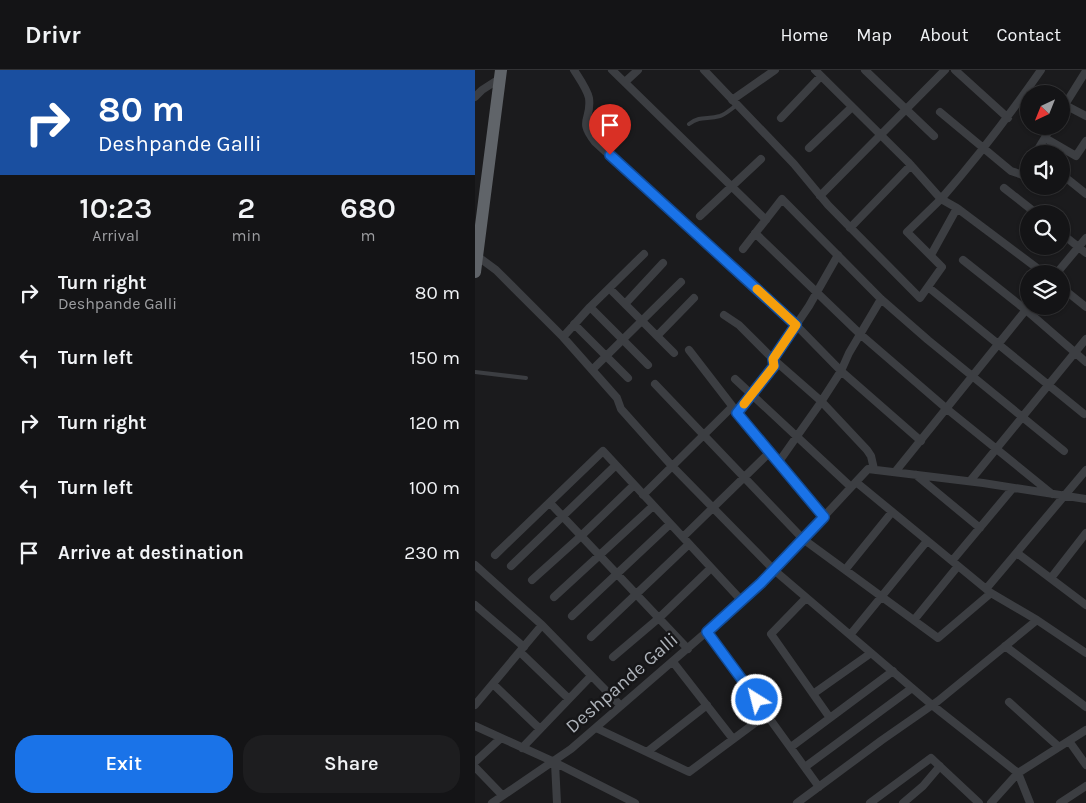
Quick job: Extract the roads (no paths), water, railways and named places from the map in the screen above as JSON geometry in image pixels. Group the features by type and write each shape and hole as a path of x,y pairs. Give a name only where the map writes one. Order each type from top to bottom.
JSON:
{"highway":[{"path":"475,272 478,219 500,74"}],"street":[{"path":"574,70 589,96 589,109 585,126 595,142 796,325 841,371 921,440"},
{"path":"612,70 765,220"},
{"path":"625,82 637,70"},
{"path":"704,70 794,164 820,196 850,228 920,298 942,267 907,232 941,199 984,150 1041,70"},
{"path":"735,102 775,70"},
{"path":"865,70 907,108 934,136"},
{"path":"820,196 945,70"},
{"path":"955,70 1008,118"},
{"path":"1070,97 1086,71"},
{"path":"781,118 818,73 911,165 941,199 957,208 1033,265"},
{"path":"475,97 500,74"},
{"path":"809,148 852,107"},
{"path":"1070,110 1086,116"},
{"path":"940,112 1011,171 1020,174"},
{"path":"1041,145 1047,135"},
{"path":"1045,138 1075,156 1086,141"},
{"path":"700,216 761,159"},
{"path":"850,228 911,165"},
{"path":"1070,181 1086,194"},
{"path":"1004,188 1026,205"},
{"path":"743,249 782,199 881,299 928,340 1064,451"},
{"path":"931,256 957,208"},
{"path":"755,233 860,334 947,409 1052,494"},
{"path":"1063,265 1086,238"},
{"path":"1070,240 1086,253"},
{"path":"563,338 590,307 644,254"},
{"path":"643,495 703,435 735,410 774,366 773,359 817,292 838,255"},
{"path":"477,256 497,270 563,338 617,398 621,409 672,466 774,570 932,705 1018,773 1030,803"},
{"path":"963,260 1020,302"},
{"path":"625,304 663,263"},
{"path":"592,370 681,282"},
{"path":"928,287 1084,414"},
{"path":"610,288 673,353"},
{"path":"1070,294 1086,307"},
{"path":"657,336 695,298"},
{"path":"777,463 841,371 849,352 881,299"},
{"path":"590,307 648,365"},
{"path":"724,315 739,325 773,359 821,401 867,450 871,456 871,469 970,481 1086,499"},
{"path":"895,472 1022,315"},
{"path":"1035,315 1086,362"},
{"path":"574,324 628,378"},
{"path":"970,481 1086,340"},
{"path":"689,350 777,463 824,517"},
{"path":"735,379 797,436 854,484 892,512 988,591 1037,620 1086,654"},
{"path":"655,384 803,539 938,638 988,591 1017,552 1086,470"},
{"path":"495,556 603,450 742,601"},
{"path":"683,537 769,453"},
{"path":"511,566 616,465"},
{"name":"Deshpande Galli","path":"492,803 554,762 688,649 774,570 854,484 871,469"},
{"path":"916,475 980,528"},
{"path":"532,580 634,485"},
{"path":"913,620 980,528 1013,488"},
{"path":"550,503 688,649"},
{"path":"554,597 653,506"},
{"path":"845,570 892,512"},
{"path":"572,616 670,524"},
{"path":"1051,578 1083,538"},
{"path":"1083,538 1086,547"},
{"path":"850,635 927,541"},
{"path":"591,637 689,544"},
{"path":"1017,552 1086,605"},
{"path":"475,565 542,625 621,706"},
{"path":"613,657 659,618 711,568"},
{"path":"806,598 771,634 830,718"},
{"path":"475,605 569,699"},
{"path":"797,803 932,705 1037,620"},
{"path":"475,705 542,625"},
{"path":"707,632 819,786"},
{"path":"1005,646 1086,707"},
{"path":"813,694 871,653"},
{"path":"673,662 733,739"},
{"path":"791,748 893,671"},
{"path":"522,748 591,676"},
{"path":"493,684 540,729"},
{"path":"805,767 912,688"},
{"path":"1009,702 1059,747"},
{"path":"647,752 707,705"},
{"path":"596,728 689,772 767,714"},
{"path":"475,726 554,762 635,803"},
{"path":"991,803 1018,773 1086,730"},
{"path":"475,762 501,738"},
{"path":"1069,741 1086,765"},
{"path":"870,803 931,758 979,803"},
{"path":"554,762 557,803"},
{"path":"903,803 923,786 940,766"},
{"path":"475,767 502,796"},
{"path":"1060,803 1086,786"}],"lane":[{"path":"689,124 696,119 721,115 735,102"},
{"path":"475,372 526,378"}]}
